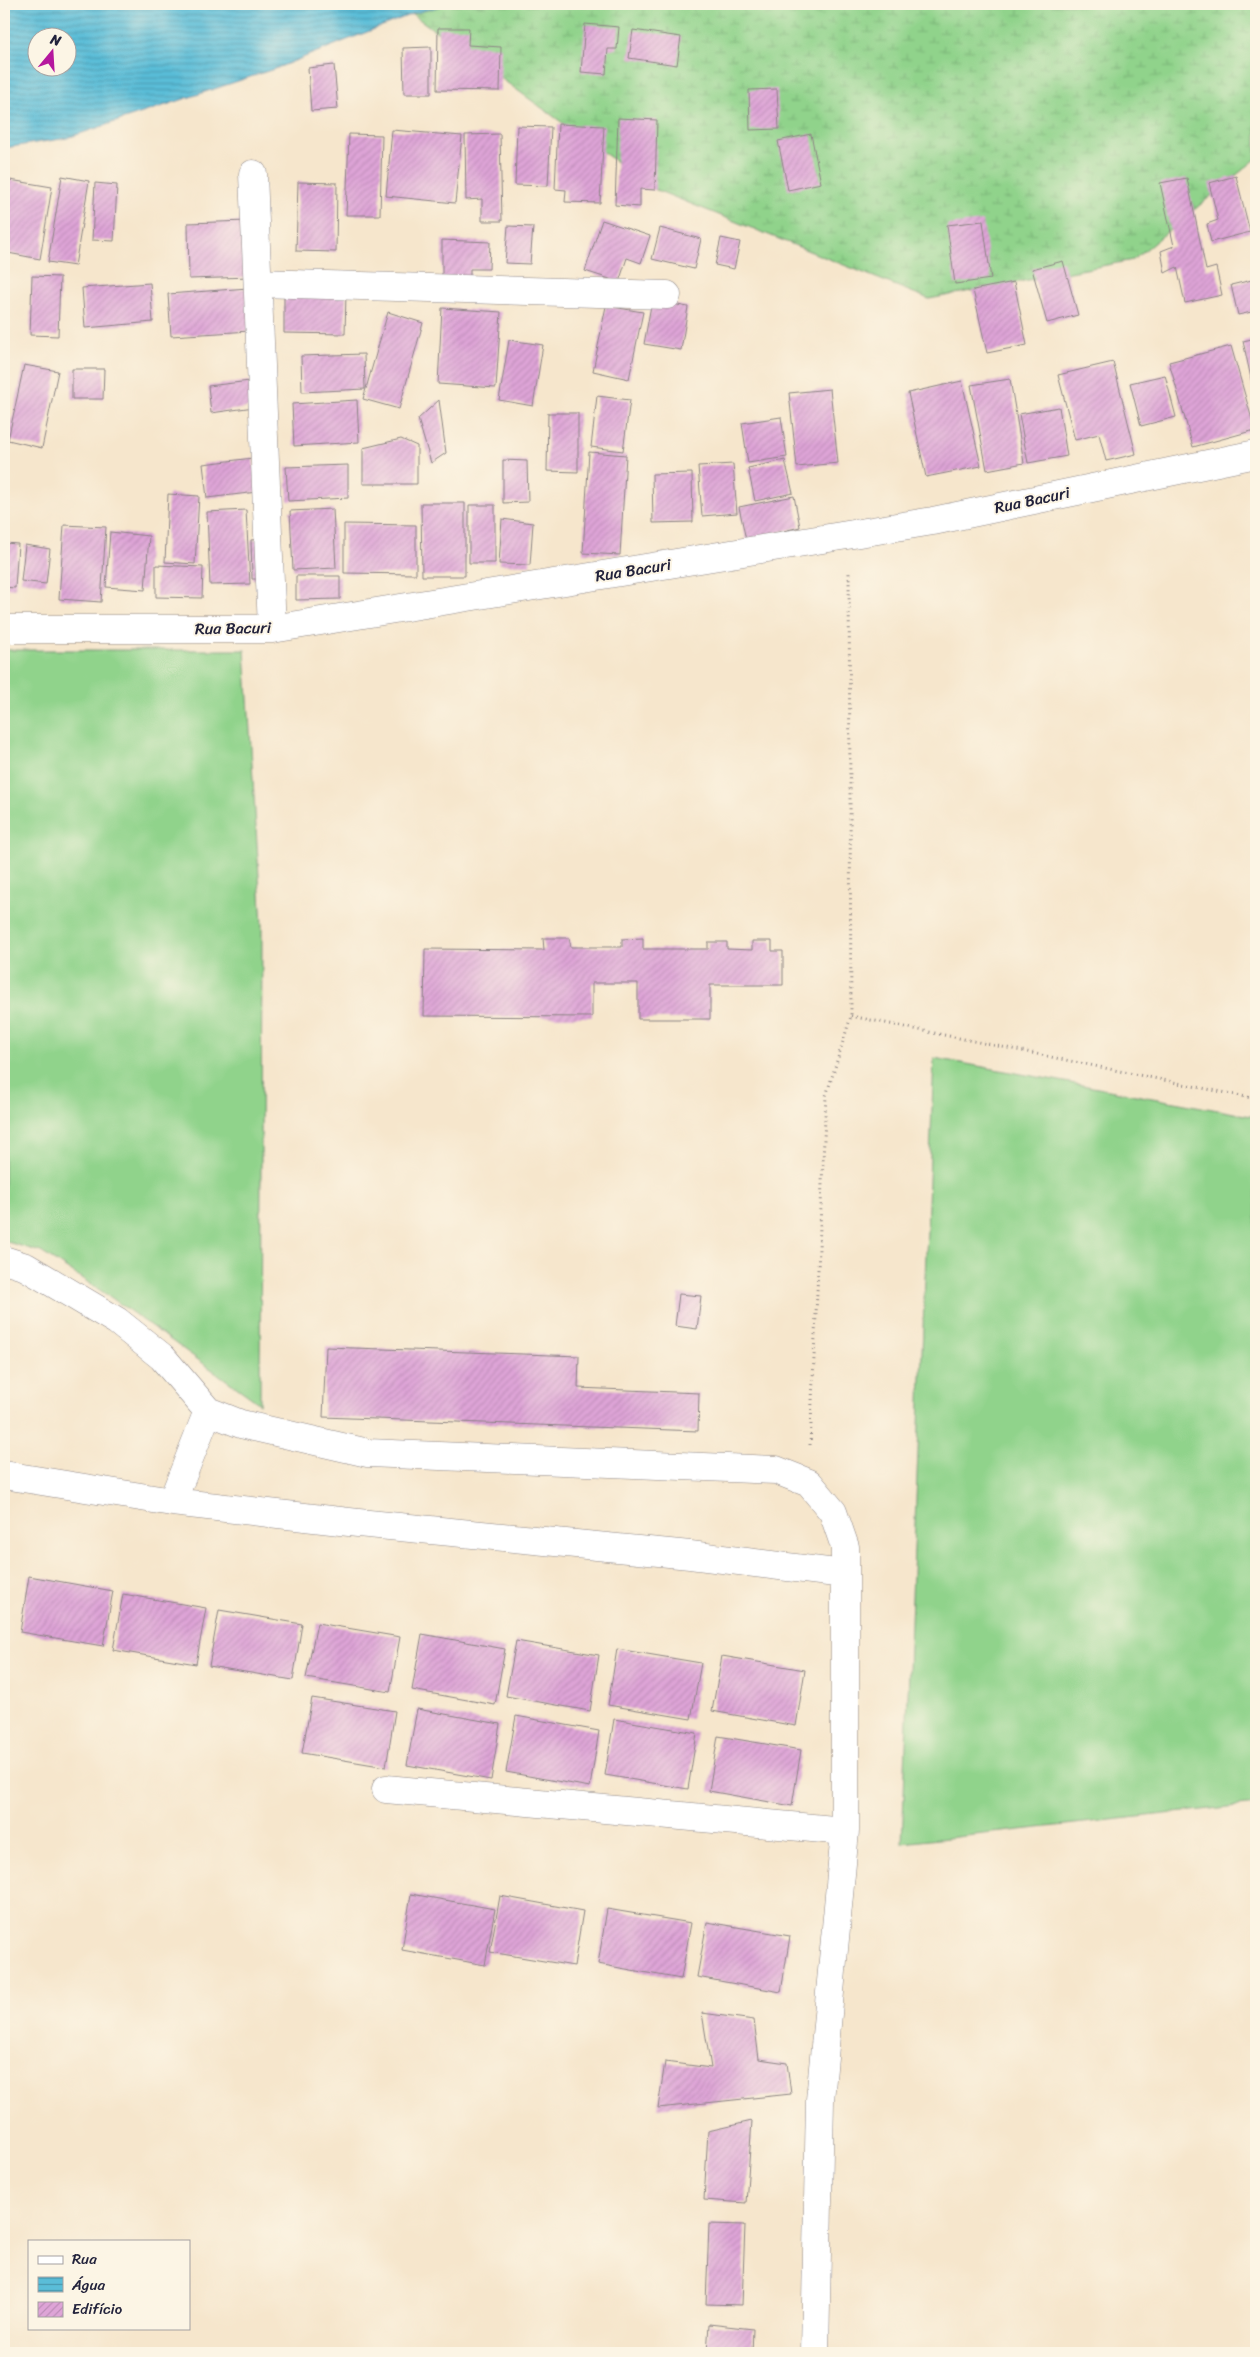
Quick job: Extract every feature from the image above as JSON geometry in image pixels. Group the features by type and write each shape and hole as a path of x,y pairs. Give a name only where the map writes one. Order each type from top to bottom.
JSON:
{"street":[{"path":"254,174 272,629"},
{"path":"258,283 667,295"},
{"name":"Rua Bacuri","path":"4,629 272,629 933,521 1256,454"},
{"path":"4,1260 26,1267 118,1321 162,1357 208,1411 241,1424 368,1453 776,1470 809,1483 833,1512 845,1547 845,1831 820,2100 815,2353"},
{"path":"172,1502 208,1411"},
{"path":"4,1475 172,1502 358,1523 690,1555 844,1574"},
{"path":"386,1789 845,1831"}],"path":[{"path":"809,1483 826,1096 851,1016 849,534"},
{"path":"851,1016 1256,1099"}],"green space":[{"path":"448,4 1256,4 1256,159 1133,260 929,299 654,189 412,14"},
{"path":"4,650 245,650 262,925 260,1404 109,1296 41,1252 4,1241"},
{"path":"934,1058 1256,1117 1256,1804 902,1843"}],"water":[{"path":"4,4 448,4 412,14 277,68 67,138 4,148"}],"building":[{"path":"585,24 619,27 617,49 608,49 606,74 581,72"},
{"path":"438,28 469,28 468,45 501,47 500,91 437,90"},
{"path":"633,30 681,37 677,65 629,58"},
{"path":"431,47 431,94 404,94 403,48"},
{"path":"334,65 338,109 311,111 308,68"},
{"path":"777,89 779,129 750,130 749,90"},
{"path":"618,118 657,120 655,190 640,189 640,207 615,205"},
{"path":"558,124 604,126 600,203 565,202 566,190 555,189"},
{"path":"517,126 551,127 548,186 515,185"},
{"path":"392,130 462,136 455,203 386,196"},
{"path":"349,134 382,135 380,215 346,215"},
{"path":"500,134 502,221 482,221 482,199 466,200 465,135"},
{"path":"811,134 821,183 788,190 778,141"},
{"path":"62,176 89,181 75,266 48,262"},
{"path":"1236,176 1250,232 1211,242 1207,224 1218,220 1209,183"},
{"path":"1187,178 1206,270 1216,267 1222,295 1185,303 1177,267 1165,273 1161,251 1174,246 1160,183"},
{"path":"4,179 52,187 40,259 8,253 10,237 4,236"},
{"path":"298,182 337,183 336,252 296,251"},
{"path":"95,183 117,185 114,241 92,240"},
{"path":"602,220 650,236 641,263 627,258 619,282 585,271"},
{"path":"248,221 250,277 189,279 188,223"},
{"path":"983,221 991,279 955,284 947,225"},
{"path":"508,226 533,227 530,264 505,263"},
{"path":"660,228 701,239 694,269 652,259"},
{"path":"721,238 740,242 734,269 715,265"},
{"path":"442,240 490,242 489,269 470,269 470,282 442,281"},
{"path":"1063,261 1078,315 1047,323 1032,269"},
{"path":"32,276 60,277 58,336 30,335"},
{"path":"1256,279 1256,311 1238,315 1231,285"},
{"path":"1014,282 1027,345 987,353 973,290"},
{"path":"150,283 153,322 85,328 82,288"},
{"path":"248,288 250,331 171,336 168,294"},
{"path":"284,292 346,293 345,334 284,333"},
{"path":"652,300 688,307 681,350 644,344"},
{"path":"606,306 643,312 629,379 593,371"},
{"path":"442,308 501,312 496,388 438,384"},
{"path":"388,312 423,323 399,409 363,399"},
{"path":"1256,338 1256,396 1255,397 1243,341"},
{"path":"509,340 543,345 533,406 499,400"},
{"path":"1231,346 1255,430 1193,447 1169,362"},
{"path":"364,354 365,389 302,392 301,356"},
{"path":"1113,362 1136,454 1106,461 1099,434 1075,440 1058,375"},
{"path":"24,365 58,371 42,448 8,440"},
{"path":"72,369 104,369 103,399 72,399"},
{"path":"1165,375 1176,417 1141,426 1130,383"},
{"path":"1010,379 1024,463 987,470 971,385"},
{"path":"250,381 254,407 211,413 208,386"},
{"path":"962,381 981,466 926,477 908,393"},
{"path":"830,389 838,463 797,467 789,393"},
{"path":"597,396 630,400 623,451 591,447"},
{"path":"357,400 359,442 294,446 292,404"},
{"path":"439,400 446,453 431,463 418,419"},
{"path":"1059,407 1067,456 1028,463 1019,414"},
{"path":"548,413 578,413 578,472 547,471"},
{"path":"781,417 787,457 748,463 742,423"},
{"path":"401,439 417,446 417,484 363,484 363,448"},
{"path":"589,452 626,455 620,555 583,553"},
{"path":"253,458 257,492 207,498 203,464"},
{"path":"503,460 527,461 528,502 503,503"},
{"path":"785,460 793,493 755,501 748,468"},
{"path":"733,464 737,513 702,516 698,466"},
{"path":"348,465 348,498 288,501 286,467"},
{"path":"692,473 693,522 653,523 652,474"},
{"path":"168,494 199,496 195,564 165,562"},
{"path":"794,496 800,527 746,540 739,507"},
{"path":"421,503 465,503 465,576 422,576"},
{"path":"469,505 495,505 495,563 469,563"},
{"path":"333,509 336,568 293,570 290,511"},
{"path":"246,510 250,584 210,585 207,512"},
{"path":"502,519 533,523 530,565 499,564"},
{"path":"344,524 416,525 416,574 344,573"},
{"path":"64,525 106,527 101,602 59,599"},
{"path":"110,532 149,536 145,590 106,587"},
{"path":"261,539 262,579 252,579 251,540"},
{"path":"4,543 18,544 15,588 4,587"},
{"path":"25,545 50,549 46,584 21,581"},
{"path":"156,565 203,567 202,598 156,597"},
{"path":"296,576 340,576 340,599 296,600"},
{"path":"543,938 569,938 571,947 622,947 622,939 643,938 643,949 708,949 708,942 727,942 727,949 752,950 752,941 772,941 772,951 783,951 783,985 710,985 710,1019 638,1019 638,983 592,983 592,1017 424,1016 425,949 544,950"},
{"path":"679,1294 701,1296 697,1329 675,1326"},
{"path":"326,1347 579,1356 578,1388 699,1393 698,1431 323,1417"},
{"path":"29,1576 113,1591 103,1646 20,1632"},
{"path":"123,1594 206,1608 196,1664 113,1650"},
{"path":"219,1610 302,1624 293,1680 209,1666"},
{"path":"317,1623 400,1637 390,1692 306,1678"},
{"path":"422,1634 505,1649 495,1705 412,1690"},
{"path":"516,1641 599,1655 590,1711 506,1696"},
{"path":"617,1649 701,1663 691,1719 608,1705"},
{"path":"722,1656 805,1670 796,1726 712,1711"},
{"path":"312,1698 395,1711 386,1767 302,1753"},
{"path":"417,1709 500,1724 491,1780 407,1765"},
{"path":"516,1716 599,1731 590,1787 506,1772"},
{"path":"614,1719 697,1733 688,1789 605,1775"},
{"path":"718,1736 801,1750 792,1806 709,1791"},
{"path":"411,1894 495,1909 485,1965 402,1950"},
{"path":"500,1896 583,1911 574,1966 490,1952"},
{"path":"607,1909 691,1923 681,1979 598,1964"},
{"path":"707,1922 790,1936 781,1992 697,1977"},
{"path":"702,2013 754,2020 759,2059 787,2063 791,2094 658,2108 665,2062 711,2068"},
{"path":"752,2121 746,2203 704,2200 708,2131"},
{"path":"709,2224 745,2225 742,2305 706,2304"},
{"path":"709,2324 753,2329 752,2353 707,2353"}]}
